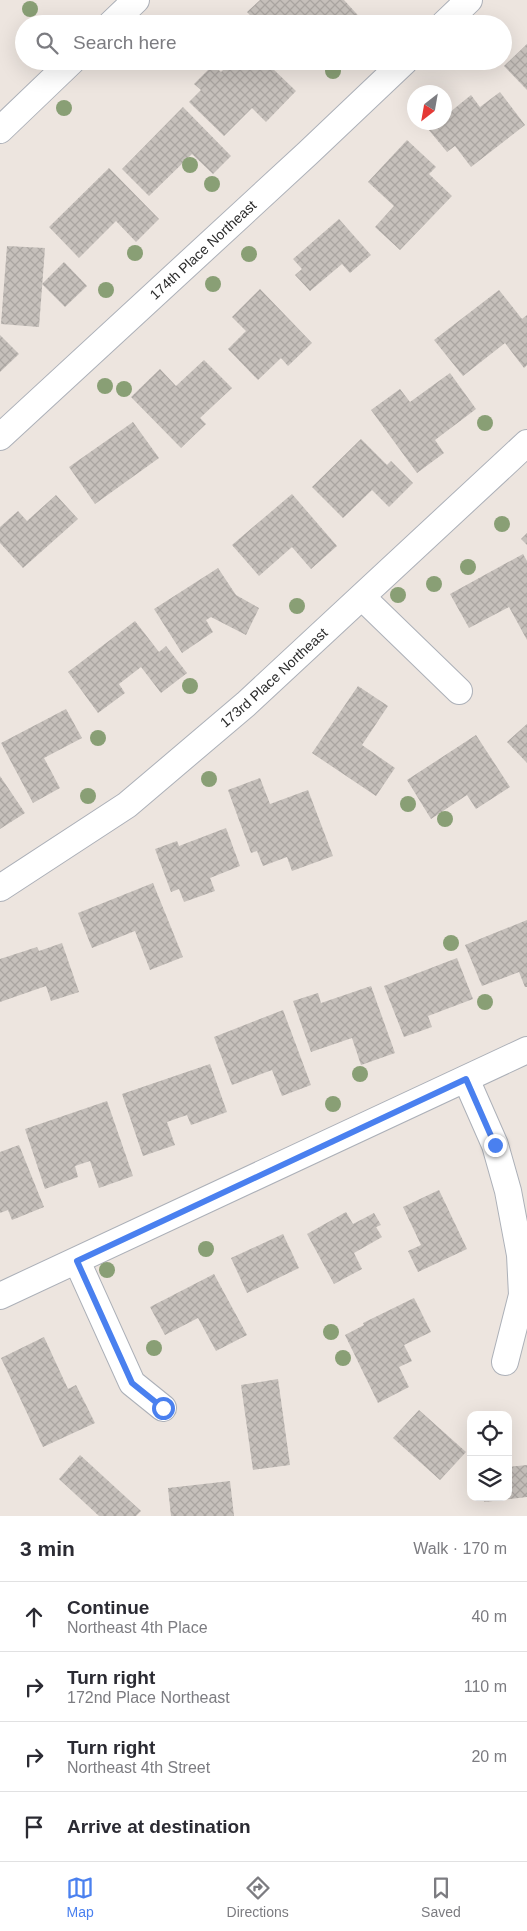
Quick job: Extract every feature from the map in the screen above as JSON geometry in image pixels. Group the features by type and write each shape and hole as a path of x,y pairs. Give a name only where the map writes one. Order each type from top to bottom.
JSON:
{"street":[{"path":"120,15 136,0"},
{"path":"453,15 469,0"},
{"path":"0,130 63,70"},
{"name":"174th Place Northeast","path":"0,437 396,70"},
{"name":"173rd Place Northeast","path":"0,888 127,805 246,704 527,443"},
{"path":"362,597 459,691"},
{"path":"0,1296 527,1050"},
{"path":"466,1079 495,1145 508,1191 520,1255 522,1295 505,1362"},
{"path":"77,1261 132,1383 163,1408"}],"building":[{"path":"260,0 344,0 358,15 250,15 247,12"},
{"path":"527,44 527,90 508,70 512,70 512,58"},
{"path":"208,70 219,70 221,72 223,70 274,70 296,91 266,122 252,108 224,136 189,102 201,90 194,84"},
{"path":"500,92 525,125 471,167 455,146 447,152 429,130 452,130 452,110 471,95 480,107"},
{"path":"183,107 231,156 213,174 192,154 149,196 122,169"},
{"path":"407,140 436,167 429,174 452,196 400,250 375,227 394,206 368,182"},
{"path":"109,168 159,219 136,242 116,221 79,258 49,227"},
{"path":"339,219 371,255 350,273 342,264 310,291 295,275 302,269 293,259"},
{"path":"7,246 45,248 39,327 1,324"},
{"path":"64,262 87,286 65,307 42,284"},
{"path":"260,289 312,343 288,366 281,358 258,380 228,349 246,331 232,317"},
{"path":"499,290 522,319 527,315 527,365 524,368 505,343 463,376 434,340"},
{"path":"0,335 19,354 0,372"},
{"path":"204,360 232,388 200,418 206,424 181,448 131,397 160,369 176,386"},
{"path":"450,373 476,409 435,440 444,453 417,473 371,410 400,389 410,402"},
{"path":"133,422 159,458 95,504 69,467"},
{"path":"361,439 387,465 391,461 413,483 389,507 372,490 343,518 312,487"},
{"path":"292,494 337,546 311,569 292,547 259,576 232,545"},
{"path":"56,495 78,519 23,568 0,543 0,527 18,511 27,521"},
{"path":"527,533 527,545 521,539"},
{"path":"523,554 527,561 527,640 509,607 469,628 450,594"},
{"path":"218,568 236,595 259,608 246,635 211,617 206,620 213,632 182,653 154,609"},
{"path":"135,621 159,652 166,646 187,673 161,693 141,667 119,684 125,693 98,713 68,672"},
{"path":"358,686 388,706 362,745 395,768 376,796 312,753"},
{"path":"66,709 82,738 44,758 60,788 33,803 1,743"},
{"path":"527,724 527,763 507,742"},
{"path":"476,735 510,787 476,809 467,795 431,819 407,780"},
{"path":"0,776 25,813 0,829"},
{"path":"260,778 270,804 308,790 333,856 292,871 287,857 263,866 257,851 251,853 228,790"},
{"path":"226,828 240,866 210,878 215,891 184,902 179,889 171,892 155,849 177,841 179,846"},
{"path":"153,883 183,957 150,970 135,931 92,948 78,913"},
{"path":"527,920 527,987 525,987 519,972 482,986 465,945"},
{"path":"62,943 79,992 51,1001 46,986 0,1002 0,959 37,947 39,951"},
{"path":"457,958 473,999 428,1016 432,1027 404,1037 384,986"},
{"path":"371,986 395,1053 361,1065 352,1038 311,1052 293,1001 318,993 321,1003"},
{"path":"283,1010 311,1085 282,1096 272,1070 232,1085 214,1037"},
{"path":"210,1064 227,1112 191,1125 187,1115 167,1122 175,1145 143,1156 122,1094"},
{"path":"107,1101 133,1176 99,1188 90,1161 75,1166 78,1177 45,1189 25,1129"},
{"path":"19,1145 44,1207 12,1220 8,1210 0,1213 0,1152"},
{"path":"439,1190 467,1249 418,1272 408,1251 421,1245 403,1207"},
{"path":"346,1212 353,1224 374,1213 381,1225 376,1227 382,1237 354,1253 362,1269 334,1284 307,1234"},
{"path":"283,1234 299,1268 247,1293 231,1258"},
{"path":"214,1274 247,1335 216,1351 198,1318 165,1335 150,1307"},
{"path":"414,1298 431,1332 404,1345 412,1361 399,1367 409,1387 378,1403 345,1335 364,1325 363,1323"},
{"path":"44,1337 68,1389 76,1385 95,1423 43,1447 1,1358"},
{"path":"278,1379 290,1465 253,1470 241,1385"},
{"path":"419,1410 466,1452 440,1480 393,1438"},
{"path":"80,1455 141,1511 136,1516 99,1516 59,1479"},
{"path":"527,1465 527,1497 512,1499 512,1467"},
{"path":"230,1481 234,1516 171,1516 168,1488"}],"route":[{"path":"163,1408 132,1383 77,1261 466,1079 495,1145"}]}
